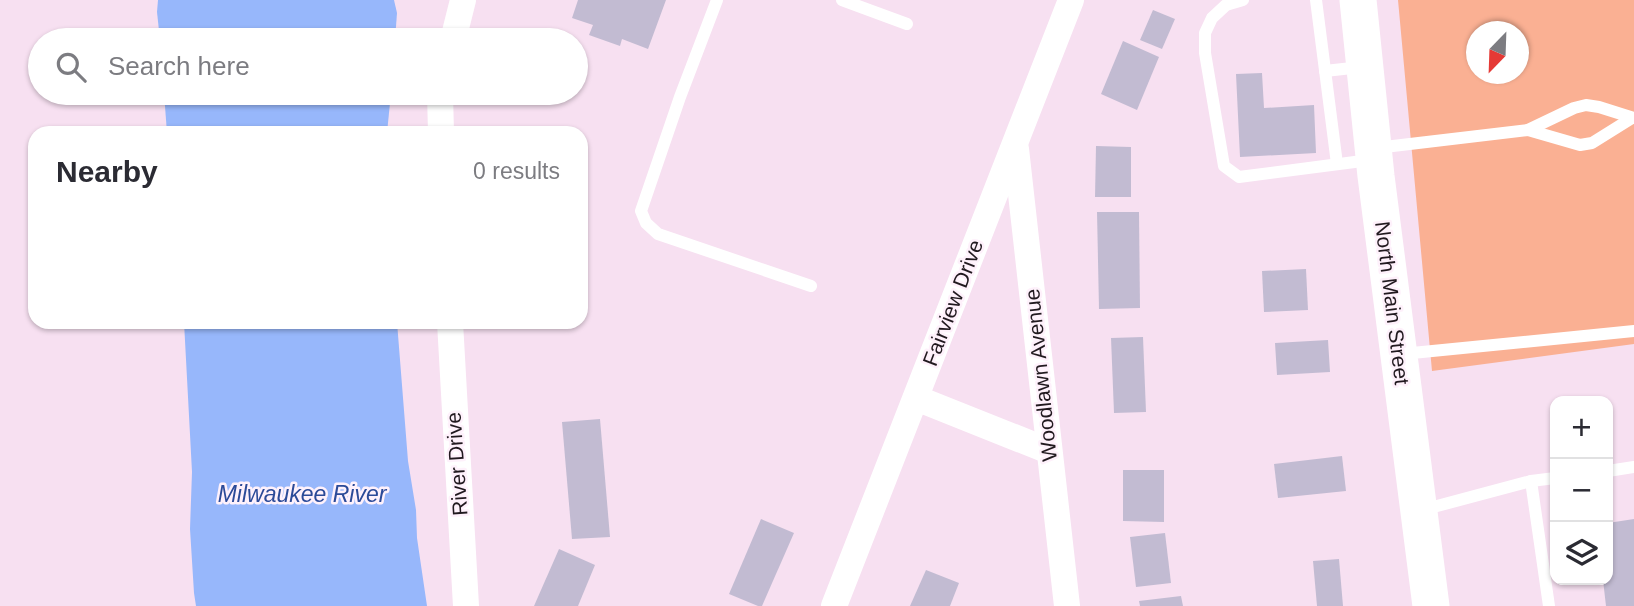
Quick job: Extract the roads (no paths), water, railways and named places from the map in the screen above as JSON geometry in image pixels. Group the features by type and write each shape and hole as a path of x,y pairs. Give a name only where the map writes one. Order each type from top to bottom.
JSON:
{"main road":[{"name":"North Main Street","path":"1358,0 1373,154 1430,606"}],"street":[{"path":"456,28 463,0"},
{"name":"Fairview Drive","path":"834,606 1070,0"},
{"path":"440,105 441,126"},
{"name":"Woodlawn Avenue","path":"1016,143 1067,606"},
{"name":"River Drive","path":"450,329 466,606"},
{"path":"916,398 1049,451"}],"lane":[{"path":"717,0 641,211 646,223 658,234 811,286"},
{"path":"842,0 907,24"},
{"path":"1244,0 1226,5 1212,18 1205,33 1205,53 1224,166 1239,177 1337,164 1373,154 1528,131 1574,108 1586,105 1633,118"},
{"path":"1316,0 1337,164"},
{"path":"1325,71 1365,66"},
{"path":"1528,131 1580,145 1592,144 1633,118"},
{"path":"1398,355 1634,331"},
{"path":"1613,470 1634,467"},
{"path":"1418,510 1550,479"},
{"path":"1531,481 1549,606"}],"water":[{"path":"158,0 394,0 397,13 396,28 159,28"},
{"path":"165,105 390,105 388,126 166,126"},
{"name":"Milwaukee River","path":"184,329 398,329 408,461 427,606 196,606 190,529 192,472"}]}
